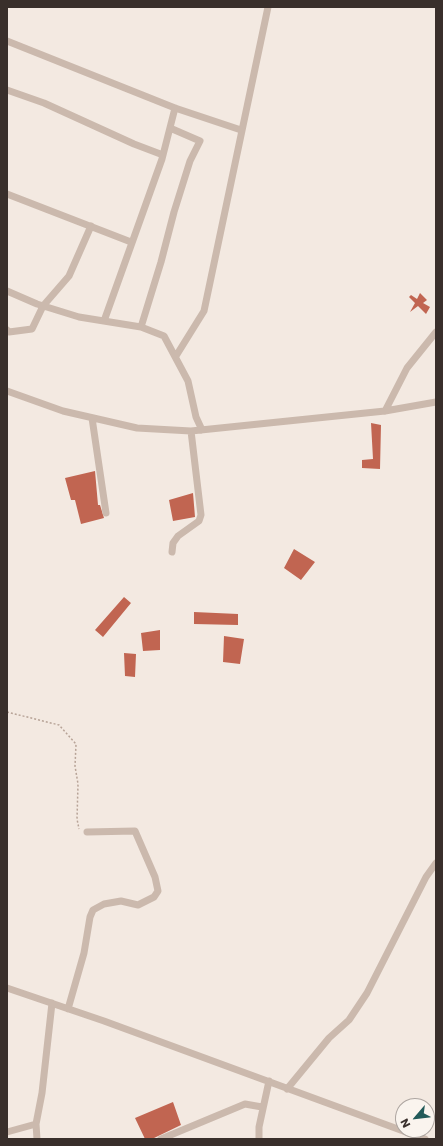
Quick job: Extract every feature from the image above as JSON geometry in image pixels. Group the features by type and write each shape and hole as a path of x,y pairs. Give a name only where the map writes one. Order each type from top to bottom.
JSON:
{"street":[{"path":"176,356 204,311 268,7"},
{"path":"7,41 176,108 241,130"},
{"path":"7,90 44,103 127,142 163,155"},
{"path":"104,321 163,155 176,108"},
{"path":"141,327 190,161 200,141 170,128"},
{"path":"7,194 131,242"},
{"path":"7,330 9,332 32,329 43,306 69,276 91,226"},
{"path":"7,290 43,306 78,317 141,327 164,336 188,381 196,416 202,430"},
{"path":"385,411 407,368 436,332"},
{"path":"7,391 63,411 137,428 191,431 385,411 436,402"},
{"path":"92,418 106,513"},
{"path":"172,552 173,543 178,536 199,521 201,515 191,431"},
{"path":"68,1009 84,953 90,917 93,910 104,904 121,901 138,905 154,897 158,891 155,877 135,832 87,832"},
{"path":"287,1089 328,1038 349,1020 367,992 426,877 436,863"},
{"path":"7,988 269,1081 287,1089 425,1139"},
{"path":"38,1139 36,1124 42,1094 52,1004"},
{"path":"260,1139 259,1127 262,1107 269,1081"},
{"path":"161,1139 245,1104 262,1107"},
{"path":"7,1132 36,1124"}],"path":[{"path":"7,712 59,725 76,744 75,766 78,784 77,819 79,829 87,832"}],"building":[{"path":"420,293 427,300 423,303 430,307 426,314 418,306 410,312 415,303 409,297 411,295 417,299"},
{"path":"371,423 381,425 380,469 362,468 362,460 373,459"},
{"path":"95,471 98,505 100,505 104,518 81,524 75,500 71,500 65,478"},
{"path":"193,493 195,517 173,521 169,500"},
{"path":"294,549 315,562 301,580 284,568"},
{"path":"124,597 131,603 103,637 95,630"},
{"path":"194,612 238,614 238,625 194,624"},
{"path":"160,630 160,650 143,651 141,633"},
{"path":"224,636 244,639 240,664 223,662"},
{"path":"124,653 136,654 135,677 125,676"},
{"path":"173,1102 181,1125 152,1139 145,1139 135,1118"}]}
